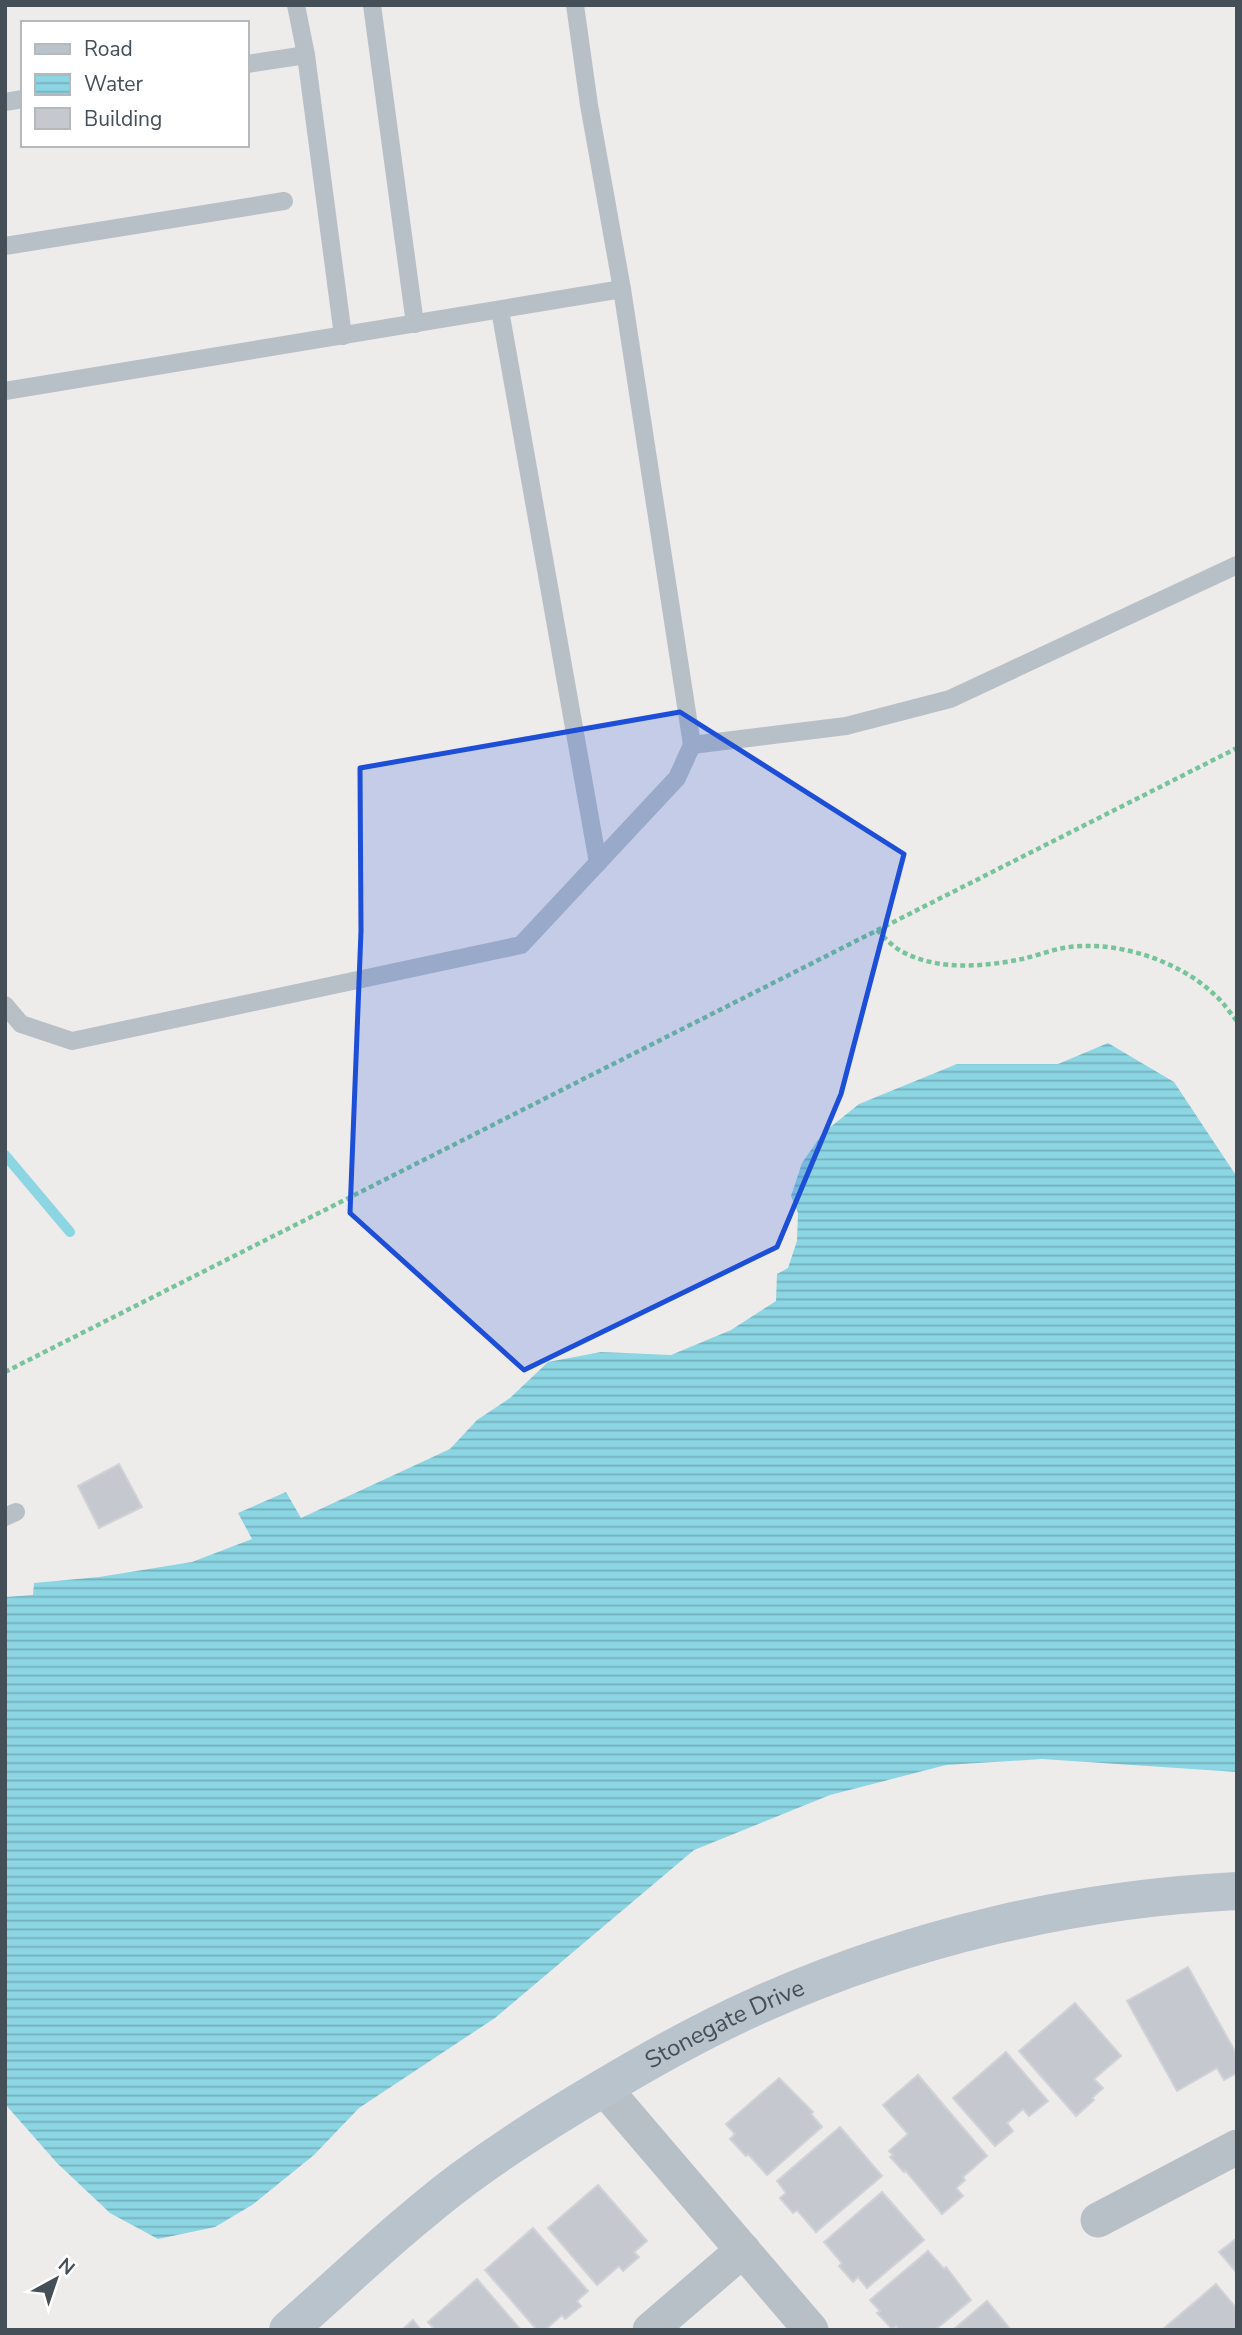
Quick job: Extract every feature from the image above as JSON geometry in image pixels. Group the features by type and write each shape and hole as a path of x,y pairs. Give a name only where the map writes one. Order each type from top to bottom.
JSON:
{"street":[{"name":"Stonegate Drive","path":"288,2330 462,2180 552,2118 645,2063 758,2006 882,1957 952,1936 1040,1915 1115,1902 1237,1891"},
{"path":"604,2088 811,2330"},
{"path":"1098,2220 1237,2147"},
{"path":"650,2330 743,2250"}],"lane":[{"path":"296,5 306,55 343,336"},
{"path":"372,5 415,324"},
{"path":"5,1005 21,1024 72,1041 522,945 677,778 692,745 575,5"},
{"path":"248,64 306,55"},
{"path":"5,246 284,201"},
{"path":"5,391 622,289"},
{"path":"500,310 598,863"},
{"path":"692,745 846,726 950,699 1237,565"}],"path":[{"path":"5,1372 1237,748"},
{"path":"877,930 902,951 953,965 994,964 1063,948 1087,946 1110,947 1138,953 1194,978 1217,996 1237,1021"}],"highlighted area":[{"path":"680,712 904,854 841,1094 777,1247 524,1370 350,1213 361,931 360,768"}],"water":[{"path":"1108,1043 1174,1082 1237,1177 1237,1772 1042,1759 946,1765 830,1795 694,1850 495,2018 359,2108 314,2155 252,2205 215,2227 158,2239 110,2213 57,2163 5,2104 5,1597 33,1595 34,1583 99,1577 192,1562 252,1539 238,1513 286,1492 301,1518 450,1449 477,1420 510,1398 548,1362 601,1352 671,1355 731,1330 776,1301 777,1274 788,1268 797,1241 798,1213 791,1196 802,1163 823,1133 859,1104 957,1064 1058,1064"}],"building":[{"path":"119,1464 142,1507 99,1528 78,1486"},
{"path":"1188,1967 1237,2055 1237,2073 1224,2080 1217,2068 1177,2091 1127,2001"},
{"path":"1075,2003 1121,2056 1094,2079 1103,2088 1076,2116 1019,2051"},
{"path":"1006,2052 1048,2101 1029,2116 1023,2109 1007,2123 1013,2131 995,2146 953,2098"},
{"path":"918,2075 987,2156 963,2177 965,2180 956,2188 963,2196 942,2214 905,2170 904,2172 890,2157 893,2155 889,2151 908,2134 883,2105"},
{"path":"779,2078 813,2112 811,2114 822,2127 767,2175 730,2139 735,2134 726,2124"},
{"path":"840,2127 882,2176 816,2232 797,2210 793,2213 780,2198 786,2193 777,2181"},
{"path":"598,2185 647,2241 634,2252 639,2257 623,2271 619,2266 597,2285 548,2228"},
{"path":"882,2192 924,2240 867,2288 858,2277 853,2282 839,2266 842,2263 824,2242"},
{"path":"533,2228 588,2291 577,2301 581,2306 565,2319 562,2315 545,2330 537,2330 485,2270"},
{"path":"1237,2238 1237,2273 1219,2252"},
{"path":"928,2251 944,2269 946,2267 971,2300 935,2330 899,2330 896,2326 892,2329 877,2313 880,2311 870,2300"},
{"path":"477,2279 521,2330 435,2330 428,2322"},
{"path":"1216,2284 1237,2309 1237,2330 1162,2330"},
{"path":"987,2301 1011,2330 953,2330"},
{"path":"413,2320 421,2330 402,2330"}],"waterway":[{"path":"5,1155 70,1232"}]}
